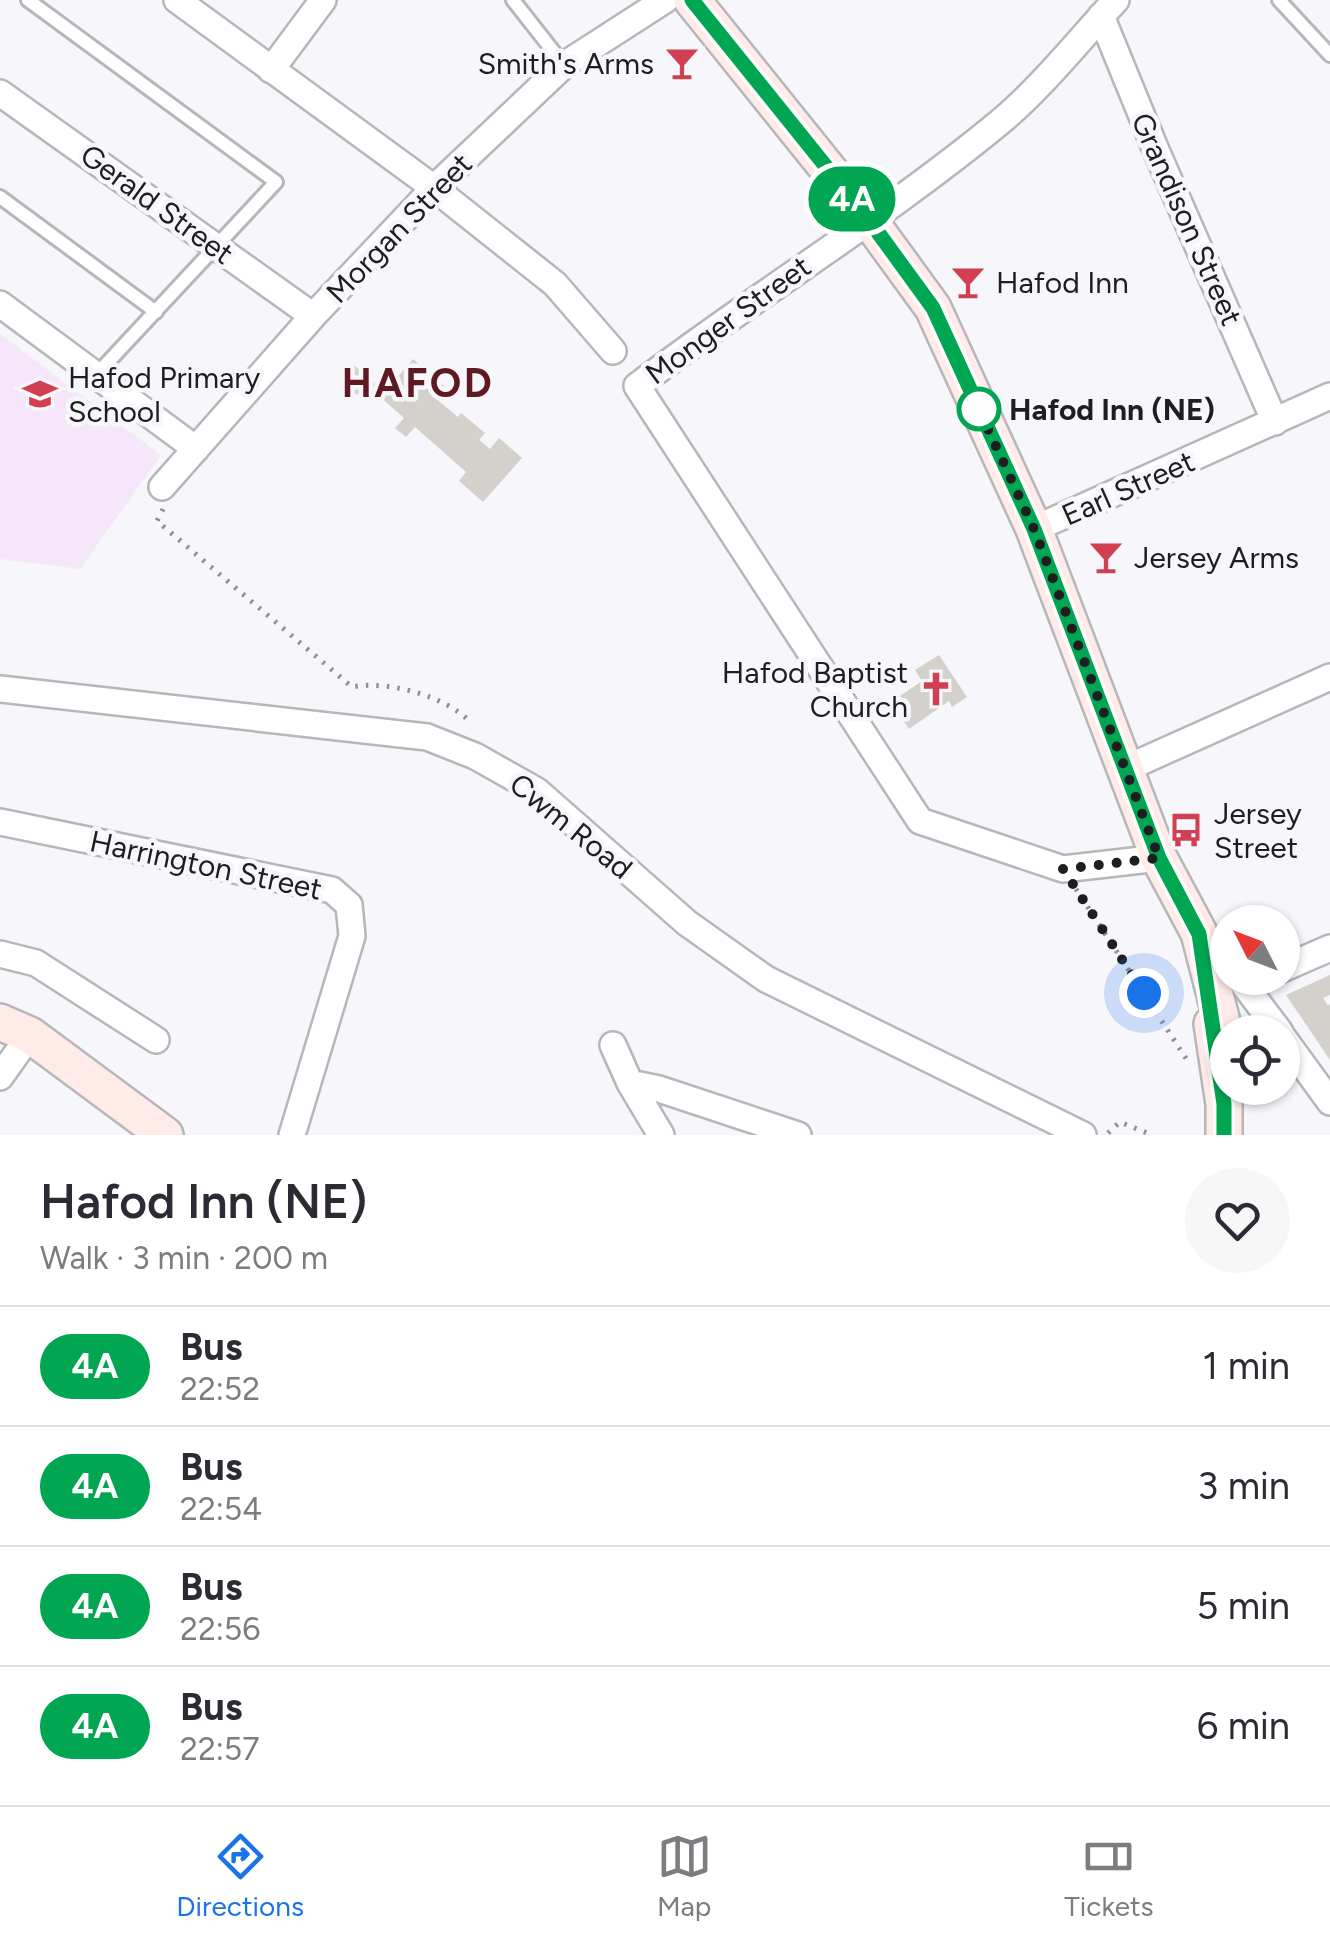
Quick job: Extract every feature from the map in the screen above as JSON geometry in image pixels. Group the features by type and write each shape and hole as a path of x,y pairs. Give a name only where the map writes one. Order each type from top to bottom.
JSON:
{"main road":[{"path":"692,0 869,220 933,308 1034,529 1159,858 1199,934 1220,1015"},
{"path":"1199,934 1232,1115"},
{"path":"15,1029 166,1135"}],"street":[{"path":"176,0 434,188 555,284 613,350"},
{"path":"271,70 323,0"},
{"name":"Morgan Street","path":"164,497 196,449 313,316 434,188 564,65 665,0"},
{"name":"Monger Street","path":"1063,869 920,822 637,386 1004,119 1108,8"},
{"name":"Grandison Street","path":"1108,8 1154,148 1276,422"},
{"name":"Gerald Street","path":"0,92 313,316"},
{"path":"0,304 196,449"},
{"name":"Earl Street","path":"1034,529 1330,396"},
{"path":"1127,768 1330,677"},
{"name":"Cwm Road","path":"0,689 428,738 475,756 537,792 687,924 766,979 1082,1135"},
{"name":"Harrington Street","path":"0,822 332,890 350,905 352,936 292,1135"},
{"path":"1063,869 1159,858"},
{"path":"1199,934 1210,945"},
{"path":"1300,961 1330,948"},
{"path":"0,954 36,963 156,1040"},
{"path":"0,1077 15,1029"},
{"path":"613,1045 660,1135"},
{"path":"1300,1060 1330,1102"},
{"path":"630,1083 660,1089 798,1135"}],"lane":[{"path":"28,0 276,182 96,376"},
{"path":"513,0 564,65"},
{"path":"1279,0 1330,55"},
{"path":"0,197 156,312"}],"path":[{"path":"164,497 157,520 352,687 370,683 405,692 460,711 470,722"},
{"path":"1063,869 1192,1068"},
{"path":"1105,1135 1120,1122 1152,1135"}],"shaded area":[{"name":"Hafod Primary School","path":"0,334 161,455 80,569 0,559"}],"building":[{"path":"413,359 444,386 434,397 485,433 479,440 490,449 499,438 522,458 483,502 459,481 466,472 415,427 406,437 395,428 404,418 370,388 385,371 395,380"},
{"path":"354,365 371,380 357,395 340,380"},
{"name":"Hafod Baptist Church","path":"939,655 967,697 952,707 949,701 909,729 891,702 922,681 915,670"},
{"path":"1330,975 1330,995 1323,998 1330,1004 1330,1060 1286,995 1300,995 1300,989"}],"bus line":[{"name":"4A","path":"692,0 869,220 933,308 1034,529 1159,858 1199,934 1224,1104 1224,1135"}],"place":[{"name":"Smith's Arms","path":"682,63"},
{"name":"Hafod Inn","path":"968,282"},
{"name":"Hafod Primary School","path":"40,394"},
{"name":"Hafod Inn (NE)","path":"979,409"},
{"name":"Jersey Arms","path":"1106,557"},
{"name":"Hafod Baptist Church","path":"936,689"},
{"name":"Jersey Street","path":"1186,830"}],"district":[{"name":"HAFOD","path":"418,383"}],"route":[{"path":"979,409 976,403 1034,529 1159,858 1063,869 1144,993"}]}
